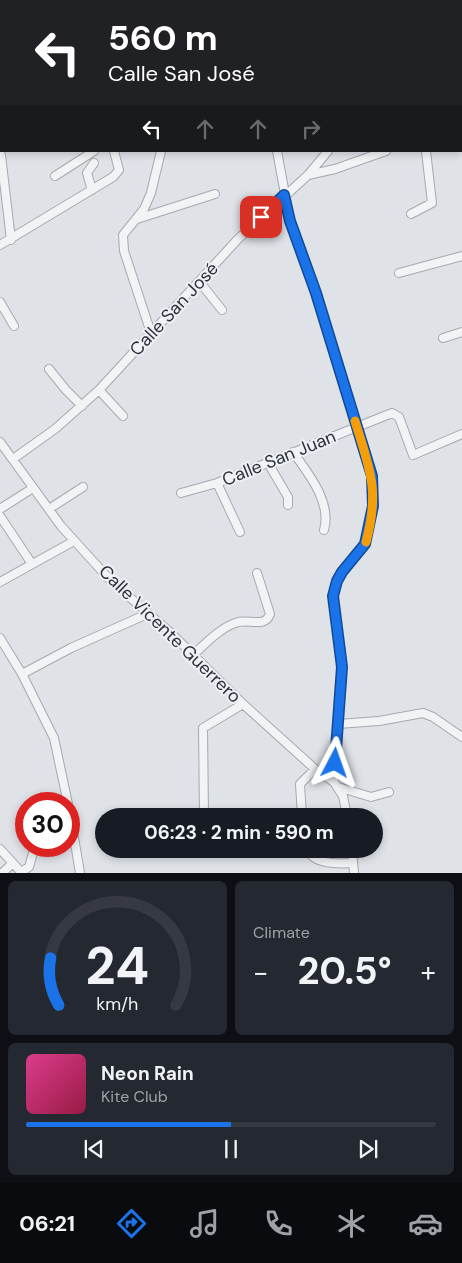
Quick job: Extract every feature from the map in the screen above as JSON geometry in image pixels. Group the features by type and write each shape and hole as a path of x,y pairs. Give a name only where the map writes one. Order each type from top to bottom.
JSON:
{"street":[{"path":"55,176 92,152"},
{"path":"0,245 117,174 119,166 114,152"},
{"path":"151,333 122,244 126,231 137,219 151,193 161,152"},
{"path":"277,152 290,221 316,296 372,476 373,506 365,544 342,572 337,581 333,596 342,667 336,785 346,808"},
{"name":"Calle San José","path":"13,459 55,429 100,390 238,238 308,175 327,152"},
{"path":"308,175 336,169 383,152"},
{"path":"410,214 432,203 426,152"},
{"path":"1,155 11,240"},
{"path":"92,190 87,173 94,163"},
{"path":"137,219 215,194"},
{"path":"399,273 462,256"},
{"path":"198,281 222,310"},
{"path":"0,302 14,326"},
{"path":"443,338 462,332"},
{"path":"49,369 82,406"},
{"path":"100,390 123,416"},
{"name":"Calle San Juan","path":"181,493 218,483 357,426 395,414 399,417 410,453 414,456 462,434"},
{"name":"Calle Vicente Guerrero","path":"0,442 74,540 124,593 315,769 336,785 371,797 389,792"},
{"path":"293,452 316,487 325,507 326,523 324,530"},
{"path":"268,463 288,497 288,505"},
{"path":"218,483 240,532"},
{"path":"49,509 83,487"},
{"path":"0,509 33,488"},
{"path":"0,516 32,564"},
{"path":"0,582 74,540"},
{"path":"193,655 227,627 246,621 262,623 268,619 270,614 257,573"},
{"path":"22,674 71,648 147,614"},
{"path":"1,641 22,674 54,738 65,792"},
{"path":"204,808 203,728 243,704"},
{"path":"338,724 379,721 423,713 462,737"},
{"path":"302,808 300,784 315,769"},
{"path":"0,849 20,872 28,869 32,857"},
{"path":"77,857 80,873"},
{"path":"315,858 325,862 353,863"},
{"path":"353,858 354,873"},
{"path":"2,873 12,864"}],"slow traffic":[{"path":"355,421 372,476 374,491 371,520 366,542"}],"route":[{"path":"261,217 284,195 290,221 316,293 372,476 373,506 365,544 342,572 337,581 333,596 342,667 335,763"}]}
